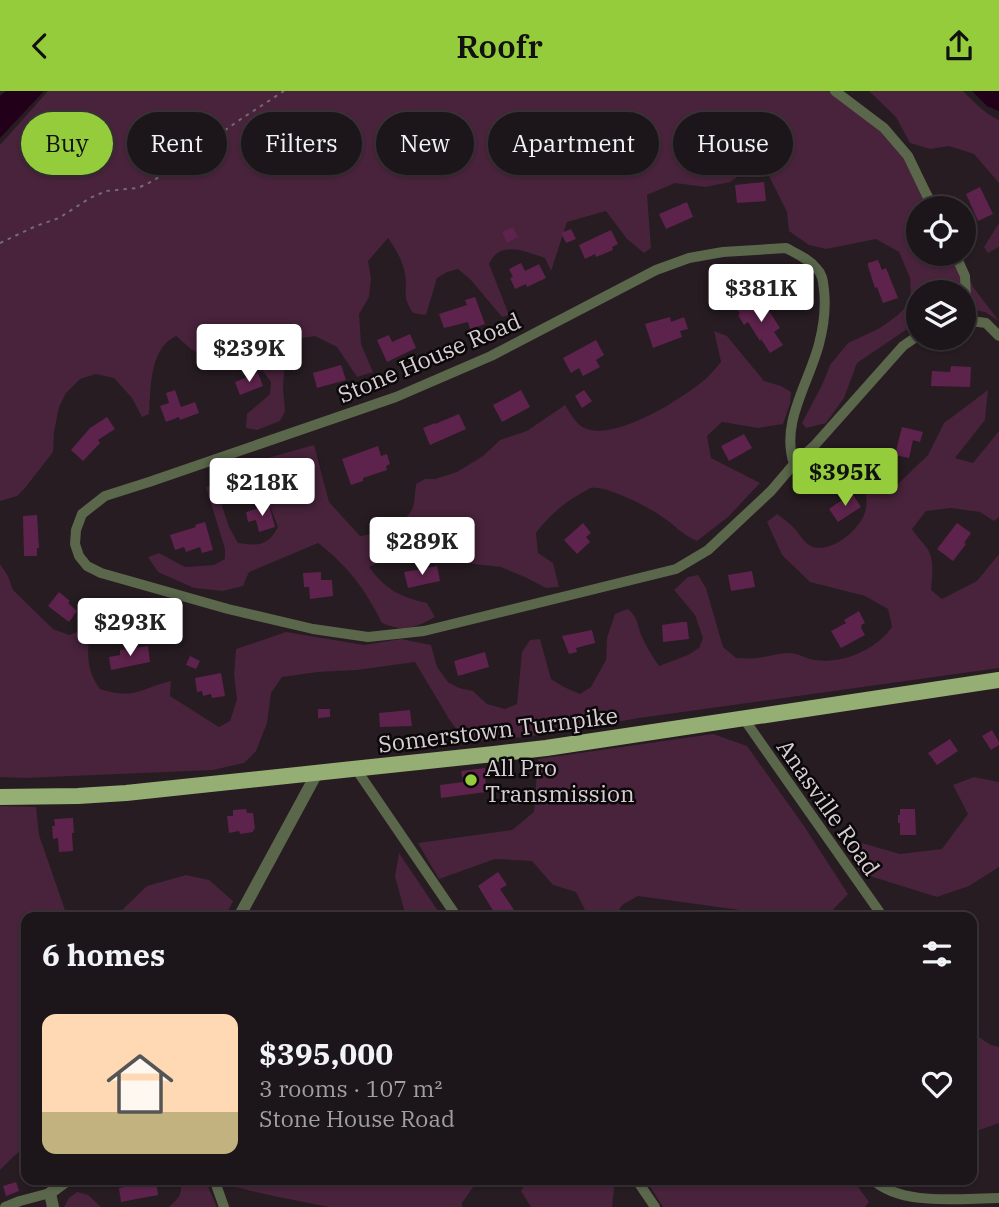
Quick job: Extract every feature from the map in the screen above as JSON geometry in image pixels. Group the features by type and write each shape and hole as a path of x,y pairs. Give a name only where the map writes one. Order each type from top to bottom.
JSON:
{"main road":[{"name":"Somerstown Turnpike","path":"0,797 126,793 545,748 999,680"}],"street":[{"path":"835,91 884,128 908,156 927,196"},
{"name":"Stone House Road","path":"794,464 790,451 790,433 804,384 819,346 826,309 822,277 807,260 786,248 723,252 689,258 656,270 491,356 396,397 105,496 82,514 76,530 75,544 79,556 87,566 101,573 228,609 313,629 368,637 424,631 504,612 676,569 708,550 771,491 906,344"},
{"path":"976,322 986,323 999,336"},
{"name":"Anasville Road","path":"744,719 879,912"},
{"path":"356,769 454,912"},
{"path":"242,912 317,773"},
{"path":"5,1207 50,1193 61,1185"},
{"path":"216,1185 224,1207"},
{"path":"640,1185 655,1207"},
{"path":"879,1185 883,1189 916,1199 999,1198"},
{"path":"50,1193 53,1207"}],"path":[{"path":"0,243 60,218 106,191 138,188 153,181 284,91"}],"shaded area":[{"path":"6,91 44,91 24,112 21,112 21,116 0,138 0,96"},
{"path":"48,91 839,91 860,107 922,176 934,196 906,196 906,266 964,266 970,280 910,280 899,252 876,239 826,249 809,245 789,231 787,212 768,175 793,175 793,112 673,112 673,175 745,175 730,182 705,187 675,183 647,195 651,248 644,253 627,239 606,211 567,222 551,271 545,258 514,249 500,252 489,264 509,315 502,317 458,269 437,278 426,315 413,313 409,307 402,264 388,238 368,261 371,278 369,297 359,314 361,344 373,372 357,377 337,347 315,336 297,339 285,358 285,411 280,421 257,430 246,428 247,414 270,394 271,382 257,363 241,364 229,369 191,349 176,336 167,342 156,360 151,381 149,414 142,417 132,398 114,378 96,374 80,379 66,393 59,407 53,452 17,496 0,501 0,145 21,121 21,175 113,175 113,112 29,112"},
{"path":"869,91 963,91 984,111 999,120 999,183 974,154 949,146 930,149 910,143 896,117"},
{"path":"972,91 999,91 999,111 987,106"},
{"path":"999,223 999,247 988,253 984,247"},
{"path":"976,291 999,321 985,312 976,310"},
{"path":"906,306 906,330 857,363 844,398 826,423 806,428 802,423 830,365 848,343 880,328"},
{"path":"714,331 727,336 764,381 791,392 783,424 758,428 722,422 707,436 711,458 760,483 728,517 697,541 637,502 606,490 590,488 561,507 536,533 538,553 553,563 559,587 546,588 501,567 474,564 424,551 387,558 369,567 394,591 427,603 435,617 422,624 403,628 382,623 355,579 318,543 249,572 243,586 223,591 194,588 158,572 148,557 159,553 185,567 214,565 225,559 225,549 206,487 215,484 229,527 238,543 257,544 266,541 278,527 253,462 314,445 329,502 360,536 391,528 404,520 413,507 416,484 425,479 435,479 457,472 483,456 500,440 527,431 565,405 581,426 593,430 608,430 641,419 674,401 704,380 721,362"},
{"path":"988,390 985,420 955,458 973,463 999,431 999,517 994,521 980,512 951,508 926,511 912,529 930,553 931,590 942,599 977,581 999,554 999,668 639,718 550,734 484,741 463,738 415,662 318,672 282,677 271,693 267,723 256,751 244,763 213,770 0,777 0,564 13,590 53,629 69,635 84,629 90,632 89,662 92,675 100,689 129,694 171,681 170,696 219,727 230,721 237,699 234,675 236,649 286,632 364,645 401,639 431,645 437,667 448,682 473,691 487,704 505,709 517,704 522,652 530,640 540,639 551,679 580,694 591,687 606,660 607,638 615,614 628,609 631,612 659,666 699,648 703,638 695,615 674,590 688,577 698,575 706,588 723,647 736,658 789,653 821,661 856,655 885,636 892,627 888,609 865,596 810,582 782,555 767,522 777,514 809,545 817,548 835,544 852,532 864,516 866,500 861,476 867,468 880,469 887,487 898,484 928,455 944,423"},
{"path":"713,734 747,746 848,894 831,912 749,912 638,896 622,905 618,912 584,912 576,892 553,885 532,861 495,859 439,879 418,843 512,830 534,812 538,759"},
{"path":"974,777 999,782 999,867 969,886 937,897 860,873 841,837 900,854 942,849 968,814 953,785"},
{"path":"0,806 36,807 39,835 66,912 21,912 21,1150 0,1170"},
{"path":"399,853 439,912 405,912 395,876"},
{"path":"186,875 209,880 233,901 228,912 120,912 147,886"},
{"path":"977,1036 999,1047 999,1123 977,1131"},
{"path":"181,1185 207,1185 217,1207 169,1207 180,1195"},
{"path":"475,1185 462,1207 329,1207 231,1186"},
{"path":"525,1185 614,1185 612,1207 531,1207 521,1191"},
{"path":"649,1185 857,1185 869,1202 865,1207 663,1207"},
{"path":"77,1192 88,1195 101,1207 64,1207 69,1198"}],"building":[{"path":"764,182 766,201 737,203 735,185"},
{"path":"980,187 993,214 978,221 976,196 966,194"},
{"path":"687,202 693,217 666,229 659,214"},
{"path":"513,227 518,237 507,243 502,232"},
{"path":"571,229 576,239 566,243 561,233"},
{"path":"611,230 618,244 612,247 613,250 585,259 579,245"},
{"path":"878,260 882,270 886,268 898,298 883,303 868,266 868,263"},
{"path":"521,263 525,271 539,264 546,278 527,287 526,284 515,289 509,269"},
{"path":"475,297 485,324 470,329 468,322 444,328 439,314 467,305 465,300"},
{"path":"762,300 780,328 774,332 783,345 770,353 748,322 744,325 737,309 748,302 751,307"},
{"path":"670,317 671,322 684,317 688,329 680,331 682,337 653,348 645,324"},
{"path":"410,334 416,348 387,362 377,340 389,335 392,342"},
{"path":"596,340 604,355 596,360 600,367 583,376 579,368 571,373 563,358"},
{"path":"341,365 346,380 317,388 313,373"},
{"path":"951,366 971,367 970,387 931,386 932,371 950,372"},
{"path":"258,373 263,386 240,395 235,382"},
{"path":"175,390 181,407 195,402 199,413 166,422 160,406 169,403 166,393"},
{"path":"521,390 530,407 502,422 493,405"},
{"path":"584,390 592,401 582,408 575,396"},
{"path":"459,414 466,429 430,445 423,428"},
{"path":"107,417 115,429 98,440 100,443 83,461 71,450 90,428"},
{"path":"902,427 923,432 920,442 913,440 909,458 895,455"},
{"path":"744,434 752,448 729,461 721,446"},
{"path":"378,446 381,456 387,454 390,464 386,466 387,470 351,485 342,459"},
{"path":"852,493 861,507 838,522 829,509"},
{"path":"269,505 275,527 259,532 256,520 248,522 246,512"},
{"path":"37,515 37,556 24,556 23,516"},
{"path":"205,522 213,550 202,553 200,547 186,552 184,547 175,550 170,535"},
{"path":"583,523 591,533 586,537 590,542 577,554 564,540"},
{"path":"957,523 971,533 953,561 937,549"},
{"path":"437,566 440,581 408,588 404,572"},
{"path":"752,571 755,587 731,591 728,575"},
{"path":"321,572 321,580 332,580 333,596 310,599 309,587 304,587 303,573"},
{"path":"59,592 77,611 69,622 48,606"},
{"path":"859,611 865,623 861,628 865,635 841,648 831,631 846,623 844,620"},
{"path":"687,622 689,639 663,642 662,625"},
{"path":"592,630 595,643 576,648 577,652 569,654 562,636"},
{"path":"148,646 150,662 111,670 109,657 120,655 120,650"},
{"path":"485,652 489,667 458,676 454,661"},
{"path":"190,656 200,661 196,669 186,665"},
{"path":"221,673 225,696 212,698 211,694 203,696 202,691 197,692 195,678"},
{"path":"318,709 330,709 330,717 318,718"},
{"path":"410,710 412,726 380,727 379,713"},
{"path":"992,730 999,745 991,750 982,736"},
{"path":"950,739 958,751 937,765 928,753"},
{"path":"485,768 486,792 441,798 440,785 463,782 461,771"},
{"path":"522,795 524,804 512,805 510,796"},
{"path":"246,809 247,813 253,813 253,832 229,833 227,816 233,816 233,810"},
{"path":"900,809 915,809 916,835 900,835"},
{"path":"73,818 73,851 59,852 58,838 53,839 54,819"},
{"path":"498,872 507,885 500,889 515,912 494,912 478,886"},
{"path":"16,1182 19,1191 6,1196 3,1186"},
{"path":"157,1185 158,1195 121,1202 119,1188"}],"place":[{"name":"All Pro Transmission","path":"471,780"}]}
